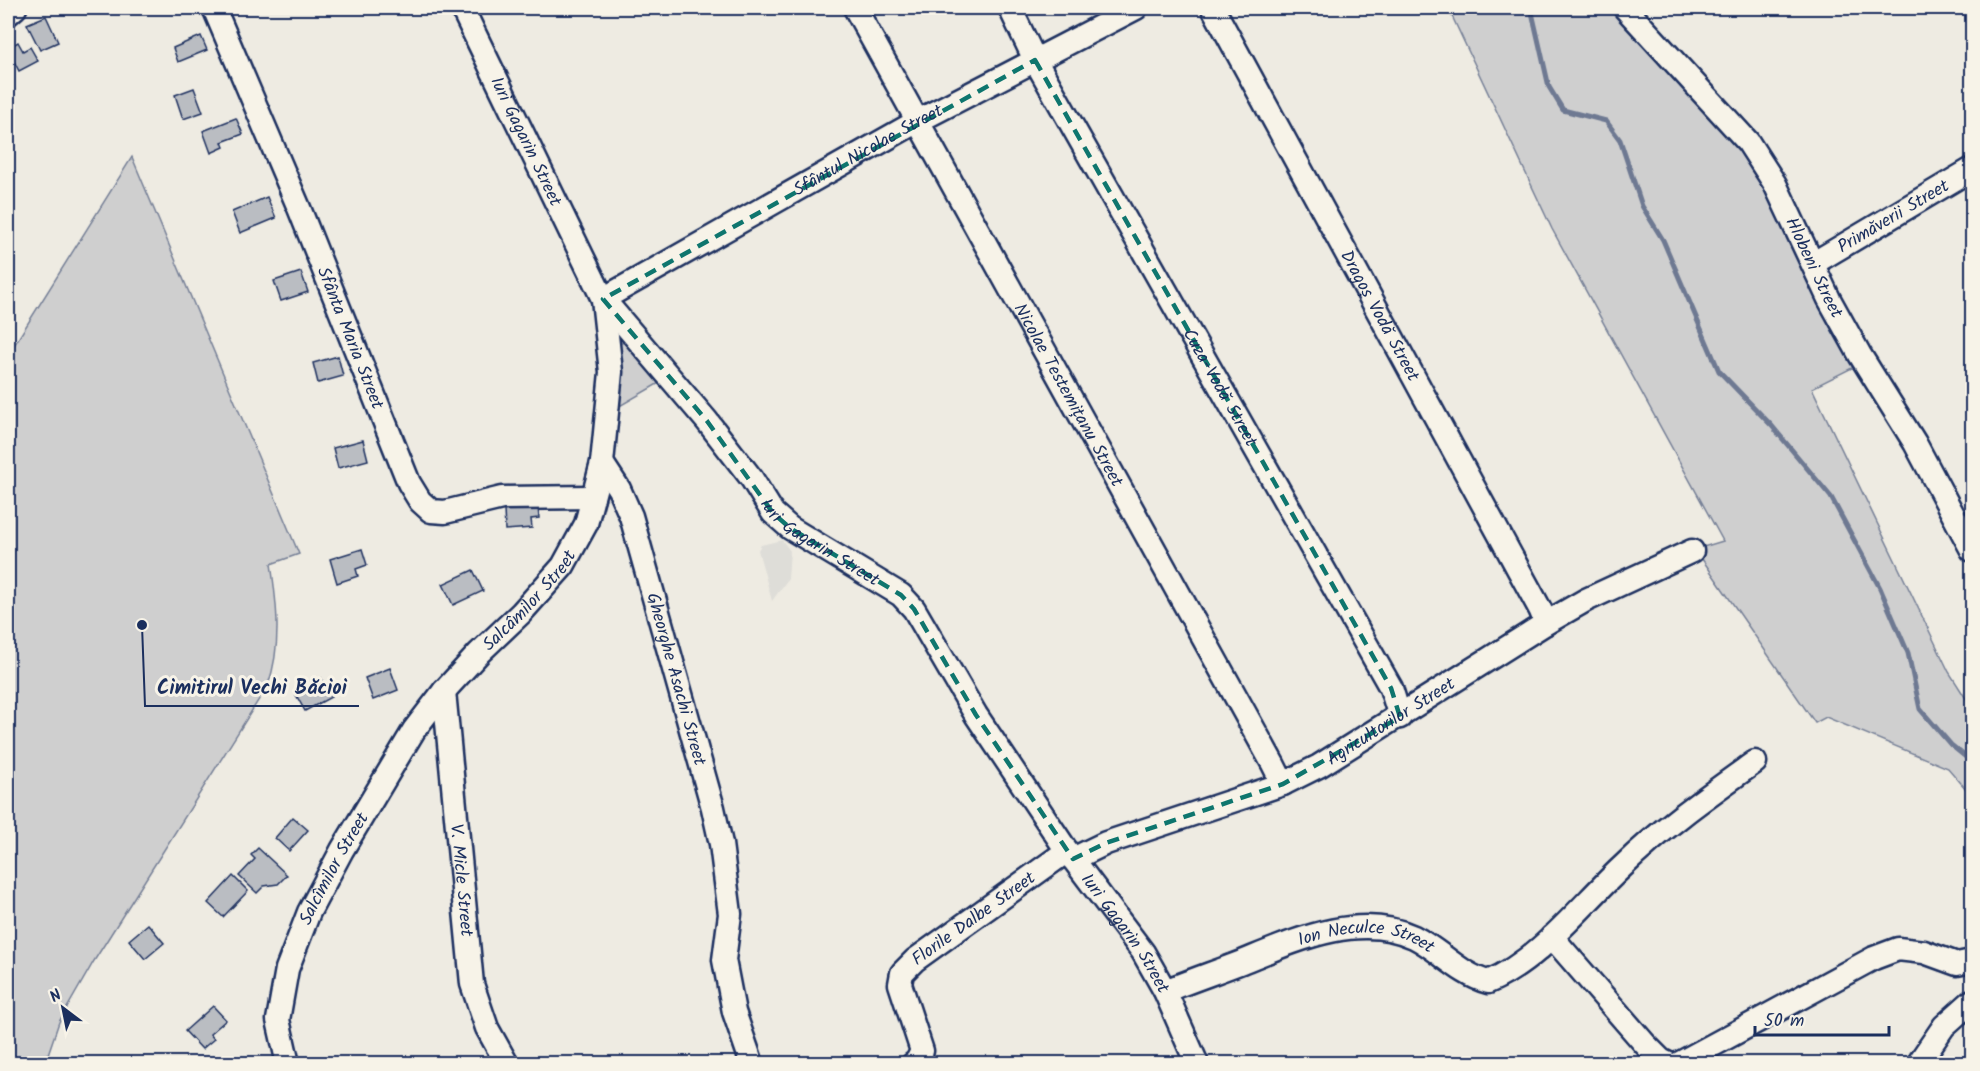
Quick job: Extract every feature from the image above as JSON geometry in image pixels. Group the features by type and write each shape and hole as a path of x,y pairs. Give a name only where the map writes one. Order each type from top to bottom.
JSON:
{"street":[{"path":"8,14 15,8"},
{"name":"Sfânta Maria Street","path":"214,8 308,230 409,483 420,501 431,511 445,512 502,498 593,496"},
{"name":"Iuri Gagarin Street","path":"462,8 603,299 707,421 752,479 773,513 790,528 901,595 914,609 976,715 1070,855 1143,952 1165,991 1197,1064"},
{"name":"Nicolae Testemițanu Street","path":"855,8 1282,784"},
{"name":"Cuza-Vodă Street","path":"1010,8 1035,60 1391,688 1400,717"},
{"name":"Sfântul Nicolae Street","path":"603,299 916,122 1136,8"},
{"name":"Dragoș Vodă Street","path":"1213,8 1546,623"},
{"name":"Hlobeni Street","path":"1625,8 1748,142 1774,184 1829,298 1860,355 1915,443 1972,550"},
{"name":"Primăverii Street","path":"1814,263 1972,169"},
{"path":"593,496 602,463 611,372 603,299"},
{"name":"Gheorghe Asachi Street","path":"602,463 619,489 631,516 713,808 729,895 730,914 724,960 734,1012 752,1064"},
{"name":"Salcâmilor Street","path":"444,691 521,613 563,566 586,524 593,496"},
{"name":"Agricultorilor Street","path":"1070,855 1282,784 1319,766 1546,623 1586,600 1692,551"},
{"name":"Salcîmilor Street","path":"288,1064 278,1020 287,969 309,912 375,792 414,730 444,691"},
{"name":"V. Micle Street","path":"444,691 472,984 488,1028 507,1064"},
{"name":"Ion Neculce Street","path":"1165,991 1293,942 1326,932 1361,927 1389,929 1414,938 1474,978 1488,982 1501,977 1552,938 1622,867 1672,822 1755,762"},
{"name":"Florile Dalbe Street","path":"913,1064 922,1051 900,984 902,974 915,960 1070,855"},
{"path":"1552,938 1645,1044 1661,1060 1669,1064"},
{"path":"1677,1064 1874,958 1898,949 1924,952 1968,966"},
{"path":"1918,1064 1944,1026 1972,1001"}],"highlighted area":[{"path":"1035,60 1391,688 1400,717 1283,784 1106,843 1073,859 976,715 914,609 901,595 790,528 773,513 707,421 603,299"}],"shaded area":[{"path":"1458,8 1613,8 1749,159 1854,367 1812,388 1949,672 1972,708 1972,796 1948,768 1826,717 1815,723 1702,559 1703,547 1723,541 1552,229 1451,14"},
{"path":"132,157 299,554 271,564 277,640 268,685 94,961 59,1022 45,1063 8,1063 8,355"},
{"path":"628,341 661,382 618,407 618,344"},
{"path":"782,540 790,551 788,579 772,601 758,550 761,545"}],"building":[{"path":"46,16 58,42 40,50 27,24"},
{"path":"201,36 207,50 178,62 173,48"},
{"path":"18,42 23,51 30,47 38,61 19,71 8,50"},
{"path":"194,88 203,112 183,119 175,95"},
{"path":"236,118 243,134 222,142 224,147 211,153 203,131"},
{"path":"267,197 276,218 240,233 232,212"},
{"path":"301,272 308,292 281,301 274,281"},
{"path":"338,356 343,376 318,383 313,363"},
{"path":"363,440 368,460 338,468 333,448"},
{"path":"538,507 539,518 531,519 532,528 505,530 504,510"},
{"path":"362,549 367,565 356,569 358,576 337,583 330,559"},
{"path":"473,570 483,591 453,605 443,584"},
{"path":"390,668 398,690 373,700 365,678"},
{"path":"321,678 331,697 305,711 295,693"},
{"path":"293,817 308,830 289,851 275,838"},
{"path":"258,848 287,875 278,884 264,886 257,893 239,876 255,859 251,855"},
{"path":"233,876 248,891 223,917 208,903"},
{"path":"148,924 164,943 145,959 129,940"},
{"path":"213,1006 226,1020 210,1034 214,1039 202,1049 185,1031"}],"waterway":[{"path":"1531,8 1549,87 1563,110 1606,121 1620,140 1642,206 1663,240 1719,371 1772,426 1831,497 1880,588 1908,653 1920,709 1951,745 1972,762"}],"place":[{"name":"Cimitirul Vechi Băcioi","path":"142,625"}]}
